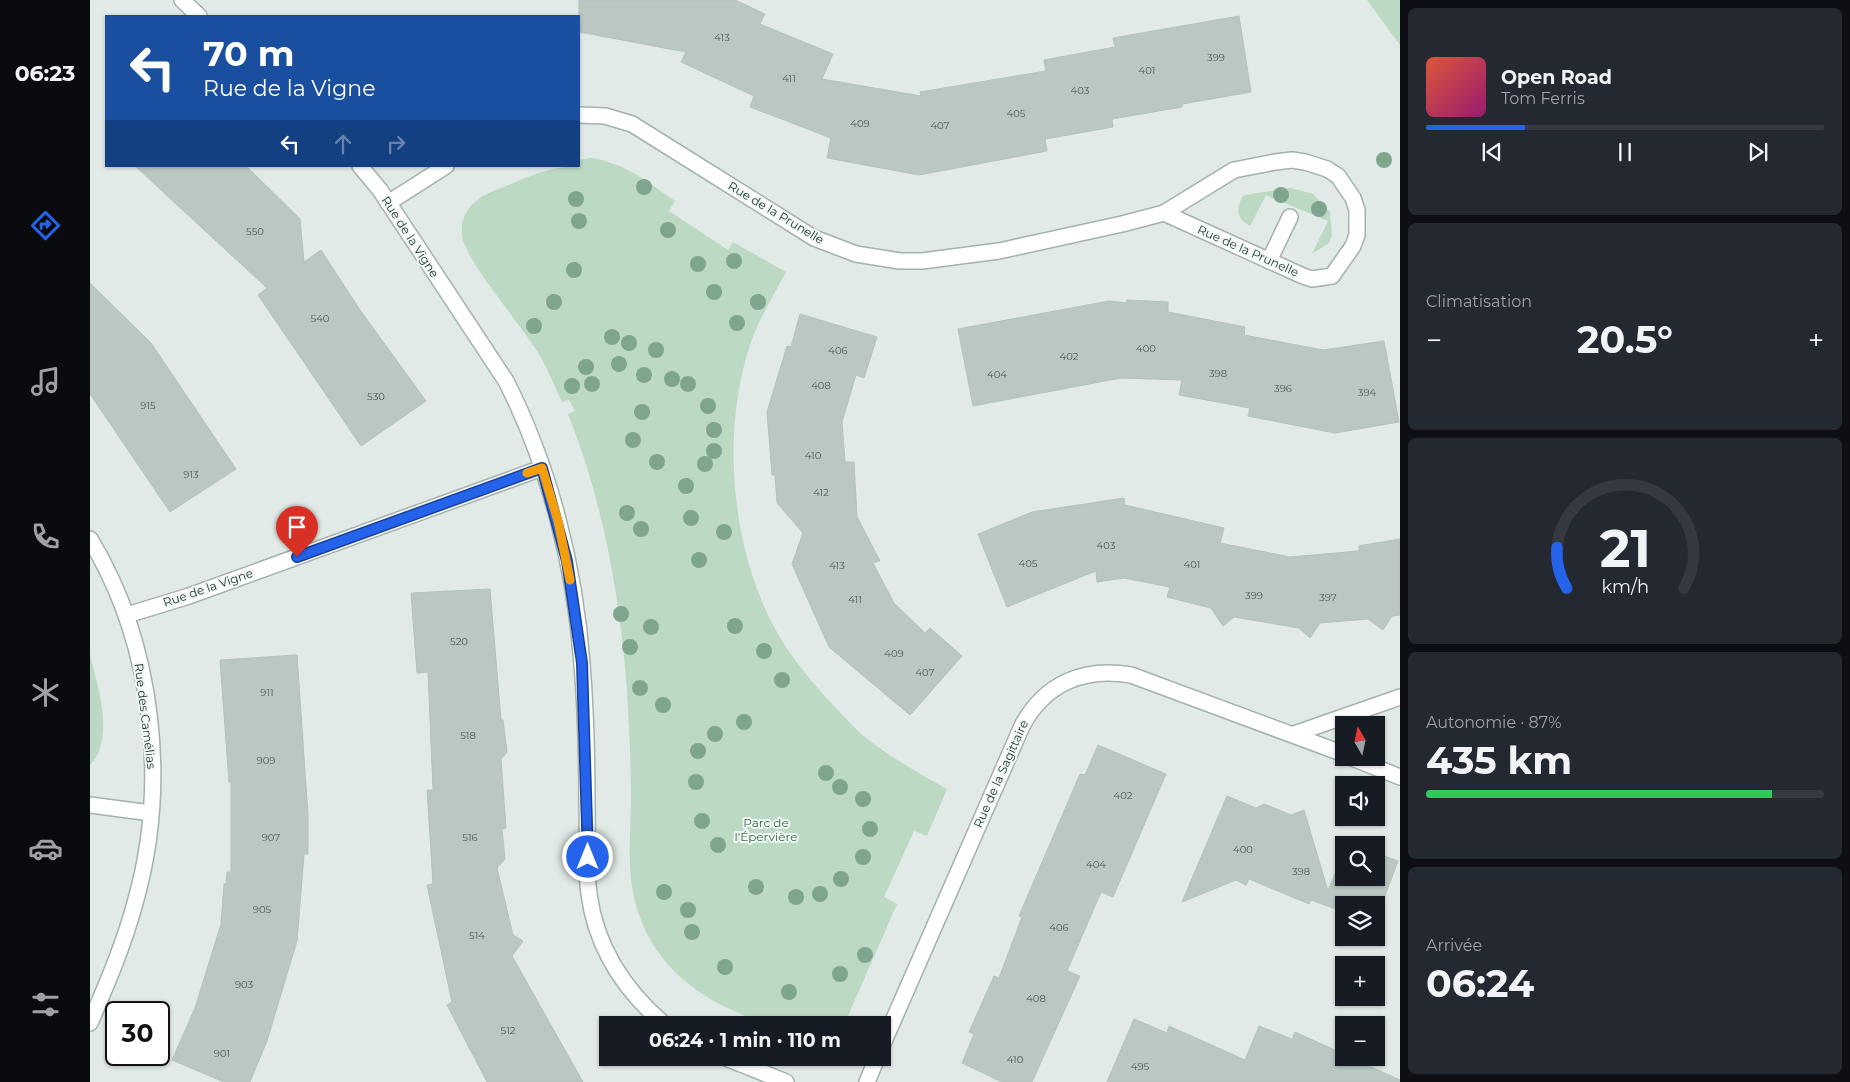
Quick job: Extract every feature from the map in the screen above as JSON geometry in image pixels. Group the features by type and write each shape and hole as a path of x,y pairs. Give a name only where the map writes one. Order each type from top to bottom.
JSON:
{"street":[{"path":"182,0 198,15"},
{"name":"Rue de la Prunelle","path":"580,115 605,116 632,124 814,238 842,250 878,259 922,261 999,251 1090,232 1164,213 1234,170 1292,160 1327,168 1346,187 1357,210 1357,235 1346,258 1332,276 1323,278 1303,276 1164,213"},
{"name":"Rue de la Vigne","path":"361,167 388,203 506,380 520,407 542,468 567,561 582,663 586,746 588,874 593,913 598,932 614,967 638,999 656,1016"},
{"path":"388,203 444,167"},
{"path":"1269,261 1290,216"},
{"name":"Rue de la Vigne","path":"127,615 198,593 542,468"},
{"name":"Rue des Camélias","path":"90,539 127,615 144,691 152,774 151,813 135,902 118,957 90,1023"},
{"name":"Rue de la Sagittaire","path":"891,1025 1022,726 1029,712 1049,691 1074,677 1088,673 1102,672 1131,675 1335,750"},
{"path":"1294,734 1400,697"},
{"path":"1372,766 1400,777"},
{"path":"90,805 151,813"},
{"path":"746,1066 786,1082"},
{"path":"866,1082 873,1066"}],"green space":[{"path":"1367,0 1400,0 1400,45"},
{"name":"Parc de l'Épervière","path":"591,158 615,164 625,169 646,180 675,201 669,211 728,250 733,242 786,272 752,339 742,373 736,409 735,483 739,520 747,556 758,591 772,623 791,654 814,684 867,739 916,772 947,789 927,836 914,831 884,897 897,904 848,1016 746,1016 714,1001 681,978 668,964 646,931 638,912 630,868 630,744 620,620 600,515 591,481 568,414 575,411 569,400 562,402 537,351 472,260 462,235 464,216 481,197 541,172 564,167 580,167 580,160"},
{"path":"1290,188 1313,194 1330,212 1332,235 1329,243 1312,254 1328,221 1266,195 1250,226 1242,220 1238,212 1239,204 1244,195"},
{"path":"90,655 99,690 103,725 99,750 90,765"}],"building":[{"path":"579,0 735,0 765,14 760,24 833,54 822,79 921,96 920,92 1046,71 1044,60 1115,47 1113,38 1239,16 1251,92 1182,104 1182,107 1112,119 1113,127 1045,139 1047,151 919,175 827,158 831,138 750,107 754,96 681,62 686,52 580,32"},
{"path":"136,167 247,167 300,219 304,262 321,250 360,310 426,401 361,446 258,295 267,288"},
{"path":"90,283 151,343 236,469 170,512 90,394"},
{"path":"1127,300 1168,302 1168,312 1245,327 1244,335 1323,350 1384,341 1399,422 1335,433 1248,416 1250,408 1179,395 1182,380 1121,378 973,406 958,329 1109,301 1126,303"},
{"path":"800,314 877,337 864,378 856,375 842,422 845,462 854,462 857,517 880,561 873,563 894,603 925,633 930,628 962,656 910,715 829,647 792,564 803,533 777,503 775,475 772,475 767,412 787,346 791,347"},
{"path":"1124,498 1125,505 1224,528 1220,543 1290,557 1359,551 1359,546 1400,539 1400,615 1392,616 1383,630 1368,619 1320,623 1310,638 1299,628 1234,617 1223,626 1211,608 1167,597 1170,587 1124,578 1097,582 1096,571 1007,607 978,534 1032,512"},
{"path":"490,589 501,720 503,720 507,752 501,759 506,828 502,829 505,859 497,868 513,935 523,941 512,956 583,1082 487,1082 447,1005 452,1002 427,885 433,884 427,790 433,790 428,672 417,673 411,593"},
{"path":"297,655 308,815 308,854 304,854 297,941 267,1041 250,1082 224,1082 172,1060 195,1008 221,924 224,884 226,884 227,872 231,872 231,782 229,782 220,660"},
{"path":"1098,745 1166,774 1113,897 1101,892 1067,971 1080,976 1032,1082 1002,1082 962,1063 974,1034 969,1032 994,976 999,978 1022,917 1019,916 1080,774 1085,775"},
{"path":"1227,796 1256,808 1264,804 1291,815 1304,810 1328,891 1335,873 1335,886 1385,886 1385,856 1398,861 1385,896 1335,896 1335,909 1311,900 1309,904 1249,879 1246,885 1236,880 1182,902"},
{"path":"1134,1019 1167,1033 1169,1026 1245,1060 1259,1026 1292,1039 1295,1032 1335,1050 1335,1066 1369,1066 1400,1080 1400,1082 1107,1082"}],"slow traffic":[{"path":"527,473 542,468 558,521 570,580"}],"route":[{"path":"297,557 542,468 558,521 567,561 578,628 582,663 586,746 588,857"}]}
